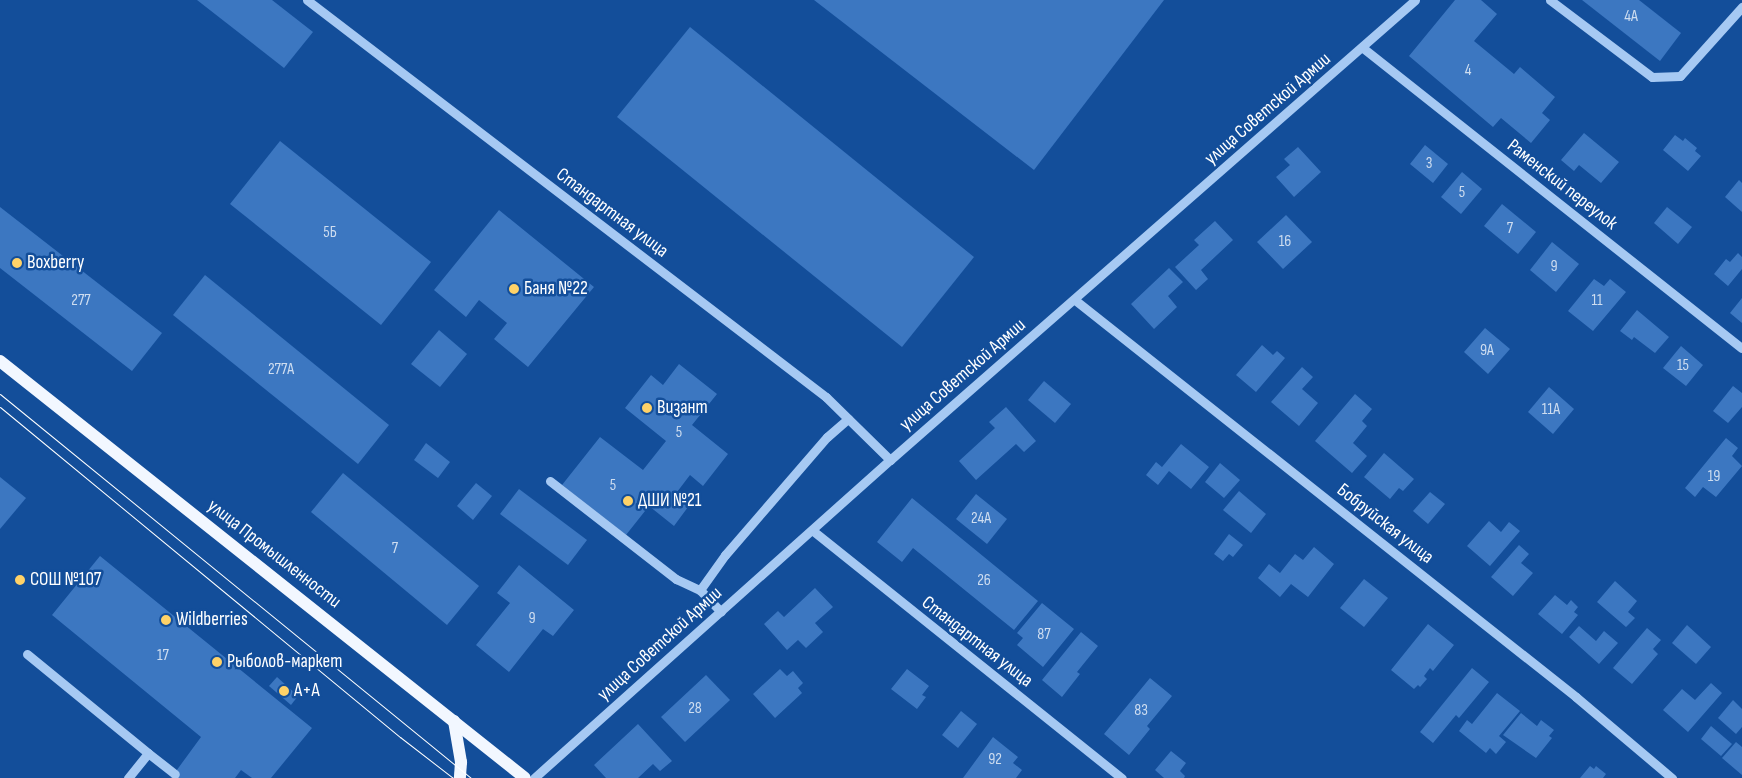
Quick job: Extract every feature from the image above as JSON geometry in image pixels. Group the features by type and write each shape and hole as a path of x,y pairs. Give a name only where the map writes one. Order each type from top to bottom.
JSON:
{"main road":[{"name":"улица Промышленности","path":"0,360 525,778"},
{"path":"454,720 461,762 460,778"}],"street":[{"name":"Стандартная улица","path":"307,0 826,397 890,460"},
{"name":"улица Советской Армии","path":"534,778 890,460 1363,48 1415,0"},
{"path":"1550,0 1652,77 1680,76 1742,7"},
{"name":"Раменский переулок","path":"1363,48 1742,348"},
{"name":"Бобруйская улица","path":"1074,300 1576,697 1672,778"},
{"path":"700,590 725,555 827,437 848,419"},
{"path":"550,481 676,579 700,590 721,612"},
{"name":"Стандартная улица","path":"812,530 1122,778"},
{"path":"27,654 175,774"},
{"path":"128,778 148,753"}],"building":[{"path":"197,0 272,0 313,32 284,68"},
{"path":"814,0 1164,0 1034,170"},
{"path":"1455,0 1481,0 1497,14 1474,41 1514,74 1520,67 1555,97 1542,113 1550,120 1531,143 1501,118 1493,127 1409,56"},
{"path":"1582,0 1639,0 1681,33 1660,61"},
{"path":"690,27 974,257 902,347 617,117"},
{"path":"1584,133 1619,162 1601,183 1579,165 1574,171 1561,160"},
{"path":"1675,135 1683,141 1685,138 1697,148 1695,151 1701,156 1688,171 1663,150"},
{"path":"280,141 431,262 381,325 230,204"},
{"path":"1425,145 1448,164 1433,183 1410,164"},
{"path":"1298,147 1321,172 1294,197 1276,177 1290,165 1284,159"},
{"path":"1462,172 1482,189 1461,214 1441,197"},
{"path":"1739,180 1742,183 1742,212 1725,197"},
{"path":"1502,204 1536,232 1518,254 1484,226"},
{"path":"0,207 162,333 132,371 0,268"},
{"path":"1667,207 1692,227 1678,244 1654,223"},
{"name":"Баня №22","path":"499,210 594,287 528,367 494,339 507,323 479,300 466,317 434,290"},
{"path":"1286,215 1312,242 1283,269 1257,242"},
{"path":"1215,221 1233,240 1201,270 1208,279 1196,290 1175,267 1199,245 1194,240"},
{"path":"1552,242 1579,264 1556,292 1530,270"},
{"path":"1738,253 1742,257 1742,269 1728,286 1714,274 1726,259 1730,262"},
{"path":"1169,268 1183,282 1168,296 1177,307 1154,329 1131,304"},
{"path":"205,275 389,425 358,464 173,315"},
{"path":"1594,279 1604,286 1610,279 1626,292 1593,331 1568,311"},
{"path":"1742,298 1742,323 1730,313"},
{"path":"1637,310 1669,337 1655,353 1634,337 1632,340 1620,331"},
{"path":"1485,328 1510,349 1488,374 1464,352"},
{"path":"439,330 467,354 440,387 411,364"},
{"path":"1262,345 1273,355 1277,351 1285,358 1256,392 1236,375"},
{"path":"1681,346 1703,365 1686,386 1663,368"},
{"path":"679,364 717,394 692,425 728,454 703,486 690,475 674,496 688,507 674,526 649,506 626,535 562,485 600,437 643,470 666,441 625,408 651,375 663,385"},
{"path":"1302,367 1313,377 1302,389 1318,403 1299,426 1271,402"},
{"path":"1044,381 1071,404 1055,423 1028,400"},
{"path":"1733,386 1742,393 1742,407 1728,423 1713,411"},
{"path":"1549,387 1574,409 1553,434 1528,412"},
{"path":"1355,394 1372,409 1362,421 1367,426 1353,443 1367,456 1352,473 1315,441"},
{"path":"1006,407 1036,441 1024,452 1016,444 976,480 959,461 995,428 989,422"},
{"path":"1726,438 1738,448 1732,456 1742,466 1716,497 1703,487 1695,497 1685,488"},
{"path":"426,443 450,462 438,478 414,460"},
{"path":"1181,444 1209,467 1191,489 1169,471 1158,485 1146,475 1156,462 1162,467"},
{"path":"1384,453 1414,479 1403,491 1399,488 1390,499 1364,477"},
{"path":"1220,463 1240,480 1224,498 1205,482"},
{"path":"343,473 479,586 447,625 311,512"},
{"path":"0,477 26,498 0,529"},
{"path":"476,483 492,496 473,520 457,506"},
{"path":"519,489 587,540 568,565 500,514"},
{"path":"1239,491 1266,514 1251,533 1223,510"},
{"path":"1430,492 1445,504 1428,524 1413,511"},
{"path":"976,494 1007,519 987,544 956,519"},
{"path":"912,498 1038,601 1014,630 913,548 902,562 877,542"},
{"path":"1489,521 1501,532 1509,522 1520,531 1490,566 1467,546"},
{"path":"1229,534 1243,545 1233,557 1229,554 1223,561 1214,554"},
{"path":"1519,545 1529,554 1521,563 1533,573 1513,596 1491,577"},
{"path":"1314,547 1334,564 1308,597 1291,584 1280,597 1258,578 1269,564 1280,573 1295,554 1303,560"},
{"path":"100,556 312,728 271,778 252,778 241,770 235,778 171,778 201,737 52,615"},
{"path":"519,565 574,610 553,636 543,629 509,672 476,645 510,603 497,593"},
{"path":"1364,579 1388,598 1364,627 1340,608"},
{"path":"1615,581 1637,601 1628,612 1635,618 1626,627 1597,602"},
{"path":"815,588 833,607 815,623 823,632 806,648 798,640 787,650 764,624 778,611 784,617"},
{"path":"1555,595 1567,605 1571,600 1578,607 1574,612 1578,615 1562,634 1538,614"},
{"path":"1042,603 1074,629 1043,667 1017,645 1023,638 1017,633"},
{"path":"1428,624 1454,645 1433,671 1430,668 1424,676 1427,679 1420,687 1418,685 1414,689 1391,670"},
{"path":"1687,625 1711,647 1696,664 1672,643"},
{"path":"1579,626 1596,641 1604,631 1618,643 1599,664 1569,637"},
{"path":"1647,628 1661,640 1653,649 1658,654 1632,684 1613,668"},
{"path":"1081,632 1098,646 1077,672 1080,674 1062,697 1042,680"},
{"path":"1472,668 1489,682 1459,718 1456,715 1433,743 1420,732"},
{"path":"780,669 787,676 793,671 803,683 798,688 802,693 775,718 753,694"},
{"path":"907,669 929,686 922,695 926,697 917,709 891,689"},
{"path":"706,675 730,700 685,742 661,717"},
{"name":"А+A","path":"277,677 298,696 291,705 269,686"},
{"path":"1150,678 1172,696 1147,726 1150,729 1129,755 1104,734"},
{"path":"1711,683 1722,693 1688,732 1663,710 1682,689 1695,700"},
{"path":"1497,693 1520,711 1499,736 1506,742 1496,754 1490,748 1486,753 1459,731 1467,720 1472,724"},
{"path":"1733,700 1742,709 1742,727 1736,734 1718,718"},
{"path":"961,711 977,724 958,748 942,735"},
{"path":"1521,713 1537,726 1541,720 1554,730 1549,736 1552,738 1536,758 1503,735"},
{"path":"638,724 672,761 660,771 653,764 638,778 606,778 594,765"},
{"path":"1711,726 1732,744 1721,756 1701,739"},
{"path":"993,737 1018,757 1013,763 1022,770 1016,778 963,778"},
{"path":"1736,742 1742,747 1742,775 1722,758"},
{"path":"1171,751 1186,763 1180,771 1185,776 1184,778 1164,778 1155,770"},
{"path":"1590,766 1594,769 1596,766 1606,774 1603,778 1580,778"}],"tram line":[{"path":"0,394 471,778"},
{"path":"0,407 400,737 453,778"}],"place":[{"name":"Boxberry","path":"17,263"},
{"name":"Баня №22","path":"514,289"},
{"name":"Визант","path":"647,408"},
{"name":"ДШИ №21","path":"628,501"},
{"name":"СОШ №107","path":"20,580"},
{"name":"Wildberries","path":"166,620"},
{"name":"Рыболов-маркет","path":"217,662"},
{"name":"А+A","path":"284,691"}]}
